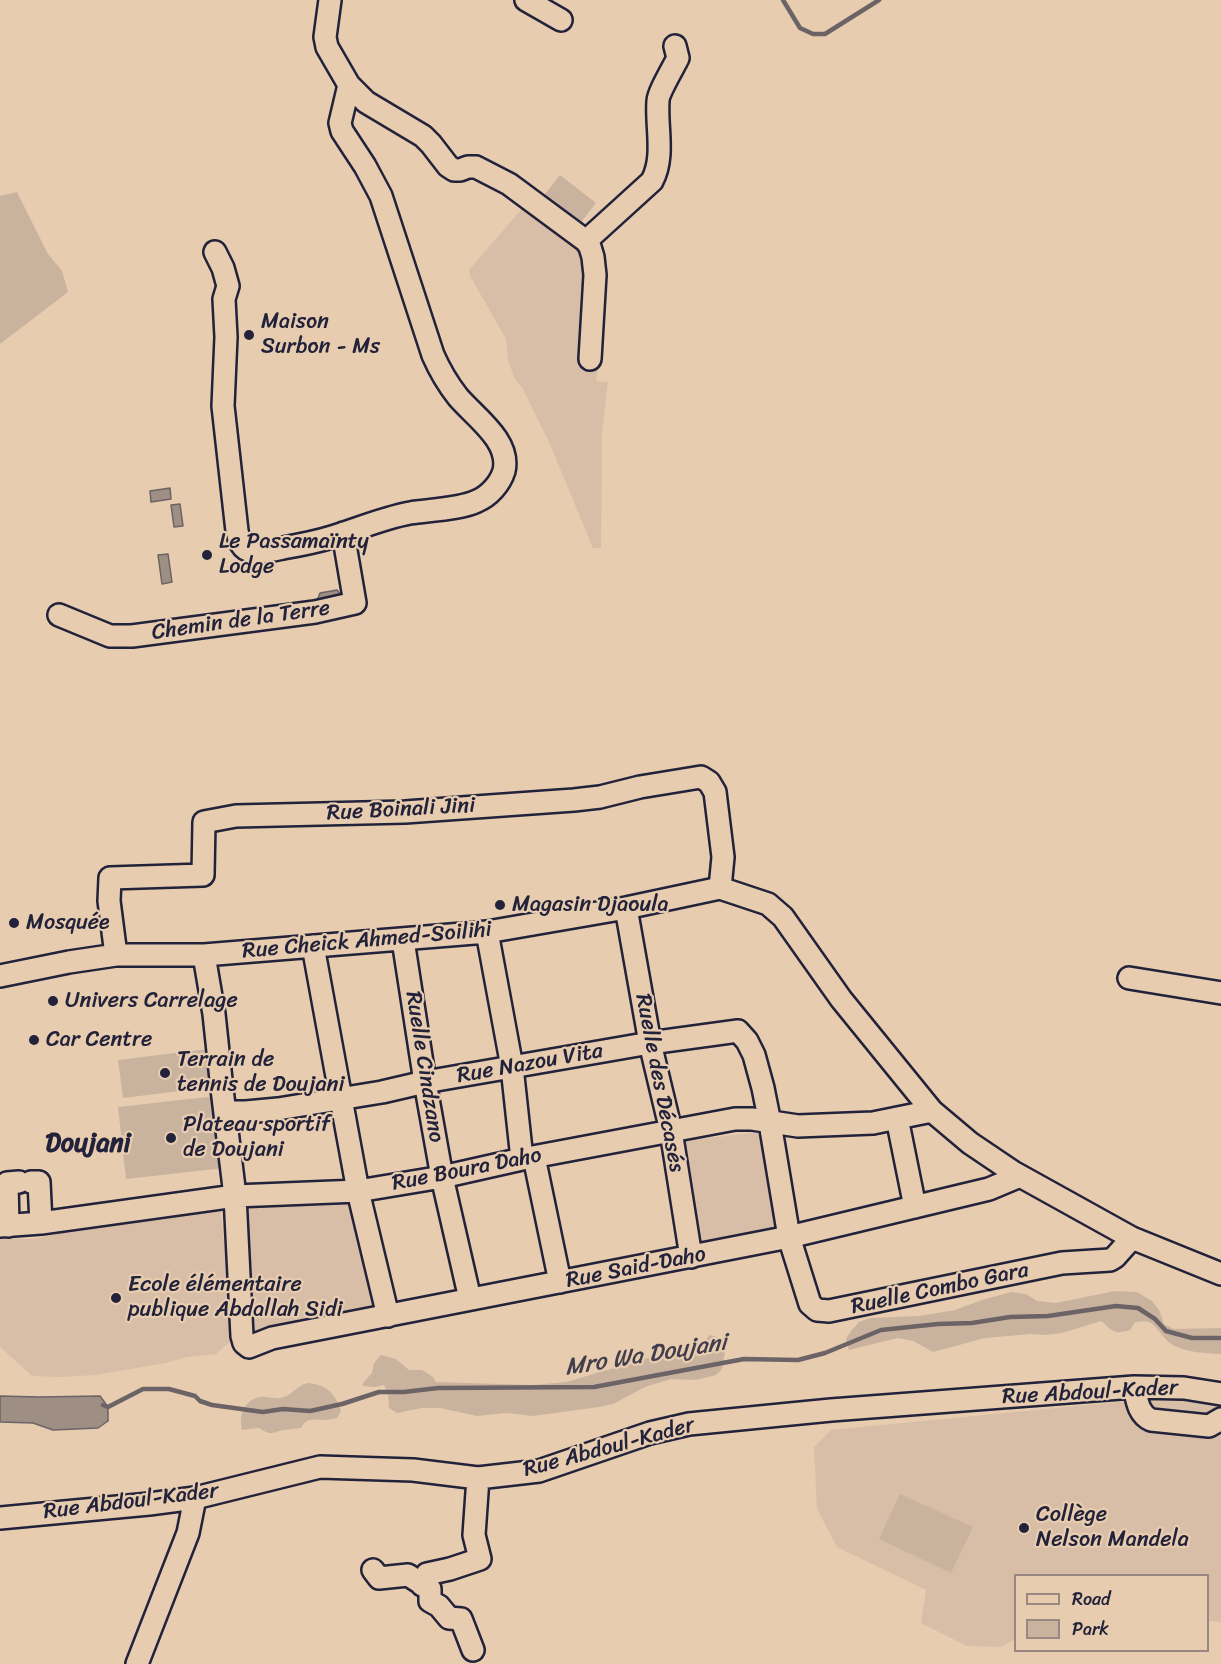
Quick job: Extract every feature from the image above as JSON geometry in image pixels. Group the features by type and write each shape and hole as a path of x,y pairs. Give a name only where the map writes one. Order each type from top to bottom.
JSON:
{"street":[{"path":"330,0 325,37 327,47 349,85 366,102 423,136 454,170 476,167 509,184 586,241 594,257 595,274 590,359"},
{"path":"526,0 561,20"},
{"path":"586,241 652,181 657,172 658,98 678,58 675,46"},
{"path":"215,252 228,286 224,299 226,337 223,406 237,531 242,545 247,550 262,551 315,542 395,516 465,505 490,493 499,483 505,463 496,437 442,375 381,196 342,131 340,123 349,85"},
{"name":"Chemin de la Terre","path":"59,615 110,636 132,636 315,612 355,603 343,533"},
{"name":"Rue Boinali Jini","path":"116,955 109,900 110,878 203,875 204,822 236,816 405,812 574,800 701,777 709,782 715,792 723,857 720,888"},
{"path":"720,888 768,904 783,917 841,999 932,1111 970,1143 1020,1176 1131,1238 1221,1274"},
{"name":"Rue Cheick Ahmed-Soilihi","path":"0,976 116,955 204,955 487,932 626,908 720,888"},
{"name":"Ruelle des Décasés","path":"626,908 650,1043 671,1131 691,1257"},
{"path":"487,932 528,1159 560,1282"},
{"name":"Ruelle Cindzano","path":"403,940 442,1177 470,1299"},
{"path":"313,946 358,1191 388,1316"},
{"path":"204,955 214,1014 235,1196"},
{"path":"1129,978 1221,993"},
{"name":"Rue Nazou Vita","path":"225,1112 278,1109 650,1043 738,1031 747,1041 754,1055 770,1123"},
{"name":"Rue Boura Daho","path":"4,1226 235,1196 358,1191 442,1177 735,1119 809,1125 873,1123 932,1111"},
{"path":"897,1118 915,1207"},
{"path":"770,1123 789,1238"},
{"name":"Rue Said-Daho","path":"235,1196 242,1336 244,1343 249,1347 272,1338 789,1238 989,1189 1020,1176"},
{"path":"4,1226 8,1183 39,1182 41,1223"},
{"name":"Ruelle Combo Gara","path":"789,1238 810,1304 817,1310 829,1311 1062,1263 1110,1260 1131,1238"},
{"path":"1134,1387 1143,1416 1151,1420 1209,1426 1221,1419"},
{"name":"Rue Abdoul-Kader","path":"0,1518 195,1498 320,1467 413,1470 478,1478 539,1471 650,1433 689,1424 831,1410 1134,1387 1184,1388 1221,1394"},
{"path":"422,1585 427,1574 480,1559 474,1535 478,1478"},
{"path":"137,1664 188,1533 195,1498"},
{"path":"373,1570 379,1578 408,1575 430,1589 430,1601 439,1606 449,1618 461,1619 473,1650"}],"shaded area":[{"path":"525,205 585,245 587,362 599,366 596,381 608,382 602,433 601,548 593,548 549,442 522,387 516,381 508,361 506,339 470,276 469,270"},
{"path":"170,488 171,499 151,502 150,491"},
{"path":"180,504 183,526 174,527 171,505"},
{"path":"168,554 172,582 162,584 158,555"},
{"path":"337,590 340,597 319,601 320,593"},
{"path":"760,1132 780,1231 698,1249 675,1142"},
{"path":"353,1199 376,1312 251,1338 245,1205"},
{"name":"Ecole élémentaire publique Abdallah Sidi","path":"220,1206 225,1250 230,1258 234,1338 216,1354 187,1357 96,1375 60,1377 32,1376 0,1347 0,1238 32,1239 104,1221"},
{"path":"0,1396 100,1396 108,1407 108,1421 98,1428 53,1430 33,1423 0,1422"},
{"name":"Collège Nelson Mandela","path":"1194,1400 1221,1407 1221,1622 1209,1621 1209,1574 1014,1574 1014,1640 1001,1647 967,1646 921,1623 926,1590 837,1547 817,1509 814,1447 831,1430 1117,1402"}],"green space":[{"path":"560,175 596,203 578,226 542,198"},
{"path":"17,192 48,254 62,271 68,292 0,344 0,196"},
{"name":"Terrain de tennis de Doujani","path":"208,1049 213,1087 123,1098 118,1060"},
{"name":"Plateau sportif de Doujani","path":"216,1096 224,1168 126,1179 118,1107"},
{"path":"1115,1291 1137,1292 1152,1301 1159,1310 1164,1324 1174,1329 1221,1328 1221,1354 1179,1348 1169,1343 1149,1322 1135,1322 1130,1330 1117,1332 1101,1321 1062,1333 985,1338 933,1352 913,1341 898,1338 849,1350 846,1339 859,1322 870,1318 919,1316 955,1310 1011,1292 1026,1294 1037,1301 1056,1303"},
{"path":"710,1335 725,1339 722,1369 716,1375 696,1380 671,1379 645,1387 613,1404 599,1407 533,1416 507,1413 477,1416 440,1408 422,1408 397,1413 389,1408 388,1392 384,1385 363,1386 372,1373 374,1363 381,1355 396,1359 409,1370 422,1370 433,1377 436,1382 532,1385 567,1382 663,1353 684,1353 699,1347"},
{"path":"308,1383 325,1388 333,1395 341,1411 337,1418 310,1420 305,1422 301,1428 272,1433 259,1428 242,1430 242,1414 250,1401 260,1397 284,1397"},
{"path":"900,1494 973,1527 951,1573 879,1539"}],"waterway":[{"path":"783,0 800,28 813,34 825,34 879,0"},
{"name":"Mro Wa Doujani","path":"103,1405 108,1407 143,1389 169,1389 195,1396 200,1401 212,1405 263,1412 283,1409 310,1411 379,1392 438,1388 594,1387 744,1359 798,1360 825,1353 881,1330 972,1323 1010,1317 1048,1316 1116,1306 1138,1308 1155,1319 1166,1331 1192,1338 1221,1338"}],"place":[{"name":"Maison Surbon - Ms","path":"249,335"},
{"name":"Le Passamaïnty Lodge","path":"207,555"},
{"name":"Magasin Djaoula","path":"500,905"},
{"name":"Mosquée","path":"14,923"},
{"name":"Univers Carrelage","path":"53,1001"},
{"name":"Car Centre","path":"34,1040"},
{"name":"Terrain de tennis de Doujani","path":"165,1073"},
{"name":"Plateau sportif de Doujani","path":"171,1138"},
{"name":"Ecole élémentaire publique Abdallah Sidi","path":"116,1298"},
{"name":"Collège Nelson Mandela","path":"1024,1528"}],"district":[{"name":"Doujani","path":"88,1144"}]}
